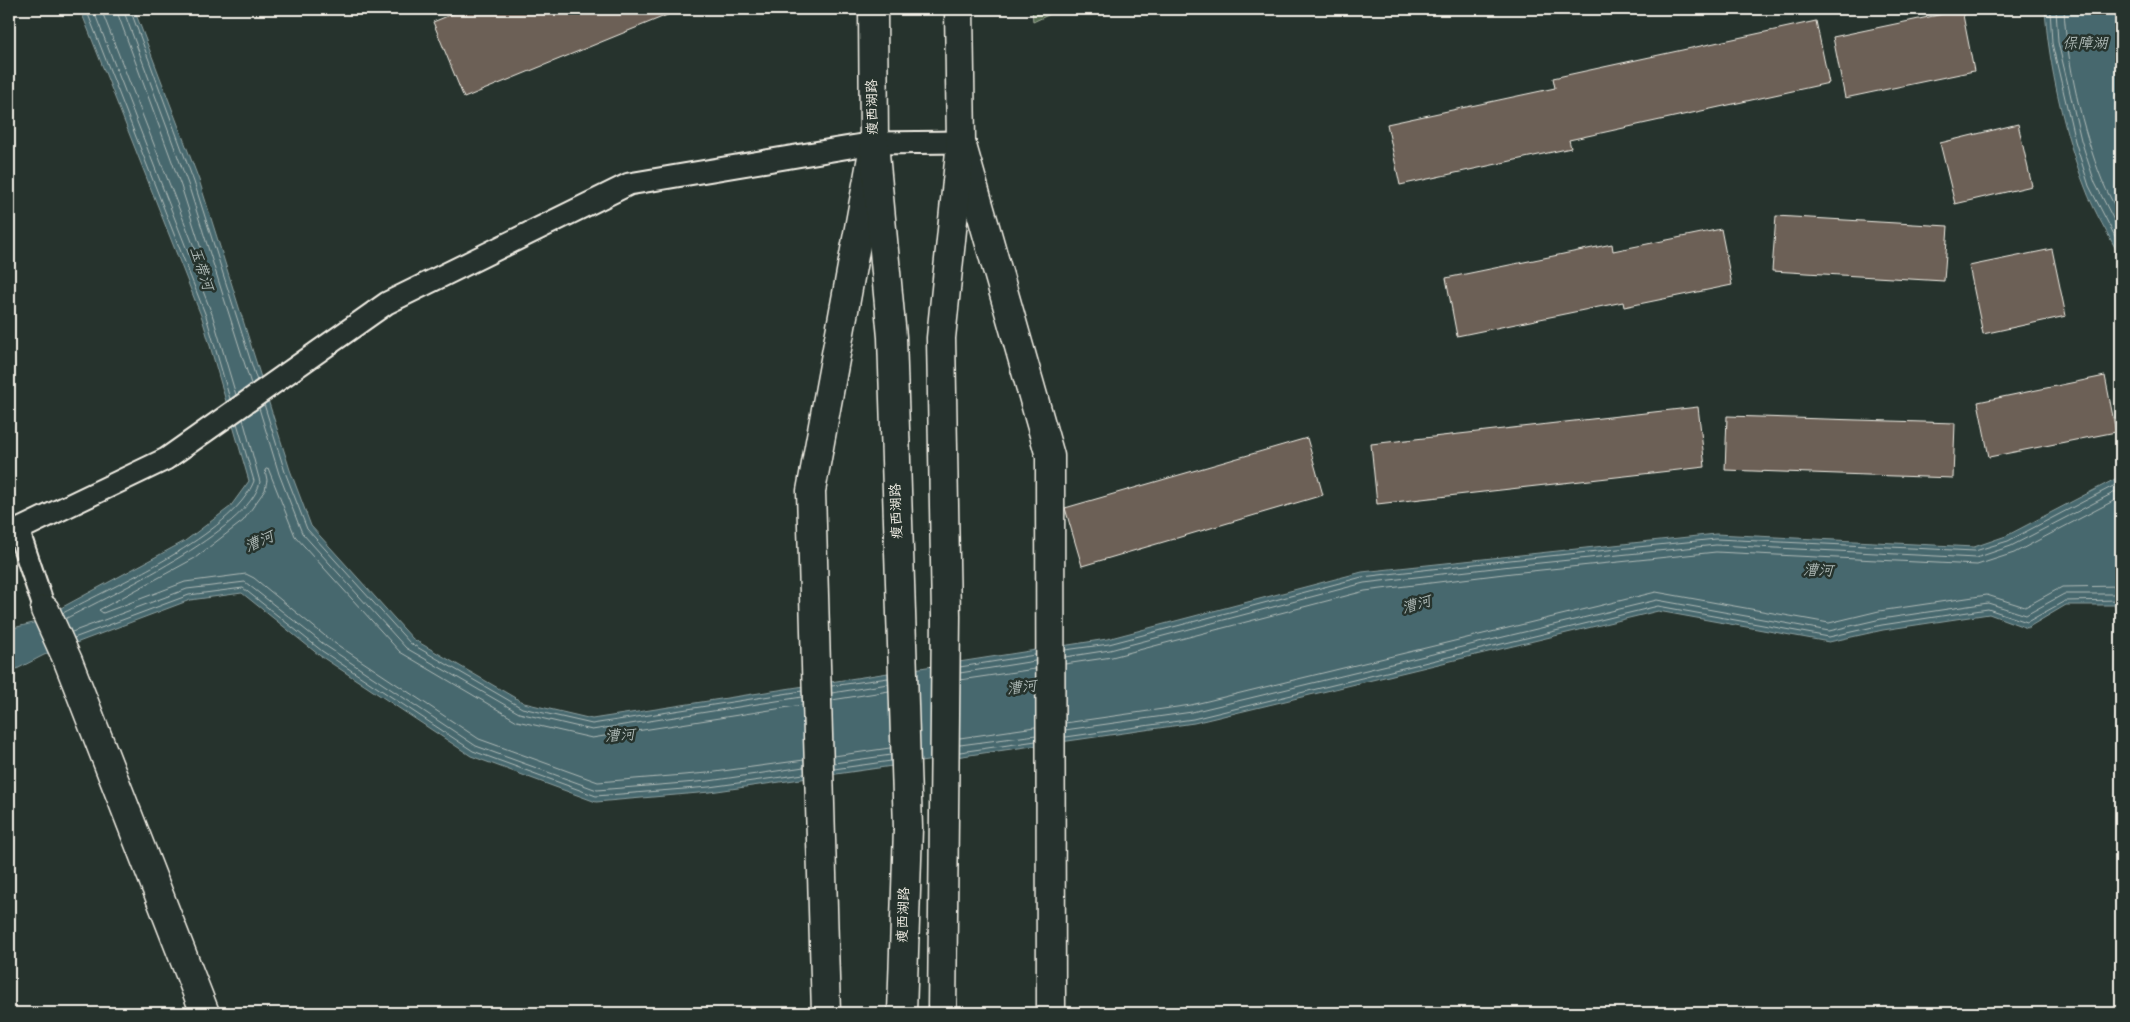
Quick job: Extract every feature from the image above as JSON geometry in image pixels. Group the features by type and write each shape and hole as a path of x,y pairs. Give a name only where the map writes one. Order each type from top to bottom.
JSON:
{"street":[{"name":"瘦西湖路","path":"873,9 874,143 892,337 908,828 902,1013"},
{"path":"942,1013 946,816 946,616 942,338 961,142 959,9"},
{"path":"961,142 1050,456 1051,1013"},
{"path":"826,1013 811,491 874,143"},
{"path":"45,610 68,661 205,1013"}],"lane":[{"path":"45,610 18,530 166,459 387,303 629,184 874,143 961,142"}],"green space":[{"path":"1032,9 1061,9 1033,22"}],"water":[{"path":"80,9 134,9 199,180 290,470 311,526 413,639 524,703 592,719 1107,639 1362,572 1716,534 1974,547 2006,536 2121,476 2121,605 2066,605 2027,628 1989,614 1883,630 1829,642 1658,611 1194,723 710,792 596,802 471,756 319,655 242,593 190,600 44,655 9,673 9,629 33,623 185,541 230,507 249,481 202,318"},
{"name":"保障湖","path":"2045,9 2121,9 2121,259 2089,196 2064,123 2050,52"}],"building":[{"path":"465,9 682,9 464,98 433,22"},
{"path":"1962,10 1974,71 1845,98 1833,37"},
{"path":"1816,21 1829,83 1569,140 1571,148 1400,185 1387,124 1555,88 1553,78"},
{"path":"2018,124 2032,186 1955,204 1940,143"},
{"path":"1776,216 1948,226 1944,281 1772,271"},
{"path":"1721,229 1732,285 1624,307 1623,302 1457,336 1446,278 1612,244 1613,251"},
{"path":"2052,249 2066,316 1983,334 1969,266"},
{"path":"2105,376 2116,432 1989,457 1978,402"},
{"path":"1698,407 1705,467 1377,504 1371,444"},
{"path":"1727,416 1955,423 1953,478 1725,470"},
{"path":"1307,438 1323,495 1082,566 1065,508"}],"water label":[{"name":"玉带河","path":"200,269"},
{"name":"漕河","path":"260,543"},
{"name":"漕河","path":"1818,572"},
{"name":"漕河","path":"1417,606"},
{"name":"漕河","path":"1022,689"},
{"name":"漕河","path":"620,737"}]}
